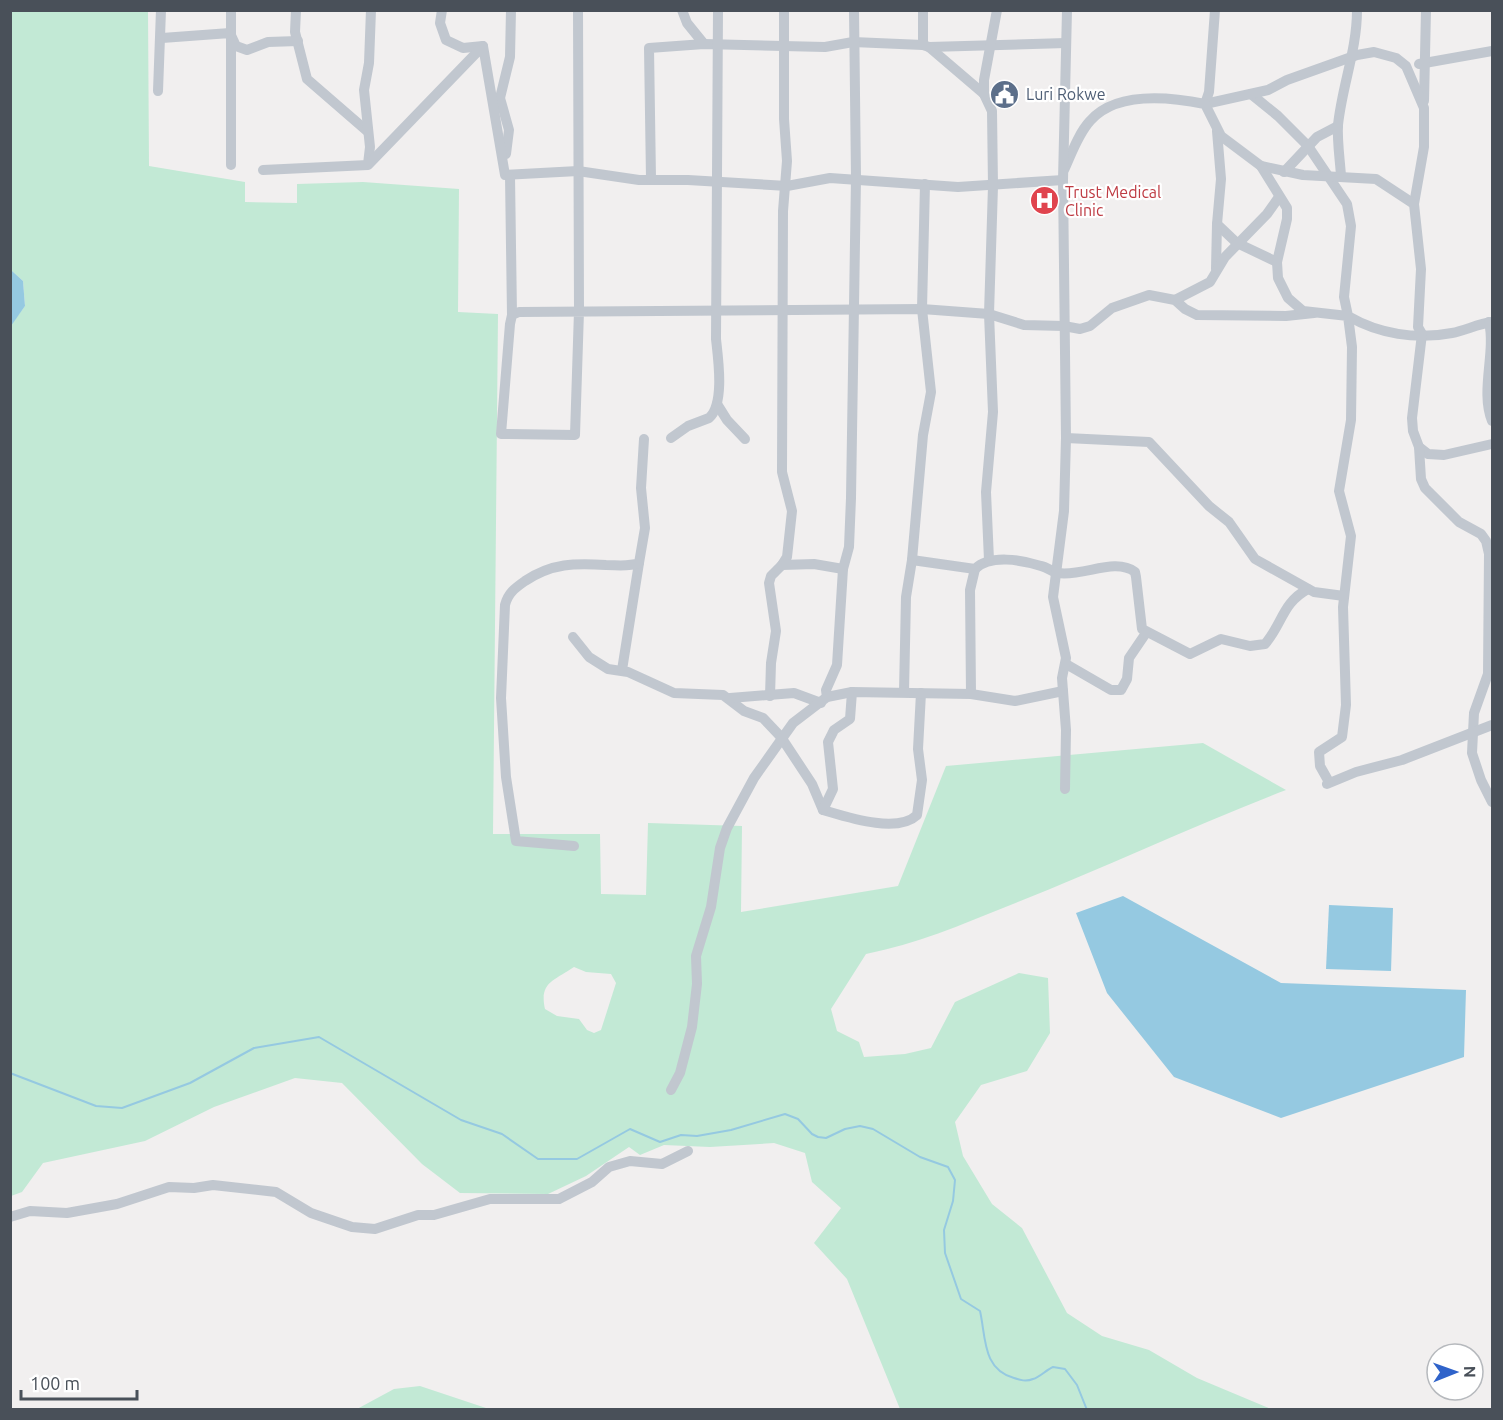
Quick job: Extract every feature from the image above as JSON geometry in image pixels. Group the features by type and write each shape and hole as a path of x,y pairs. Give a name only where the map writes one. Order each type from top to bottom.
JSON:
{"street":[{"path":"158,91 162,10"},
{"path":"231,10 231,165"},
{"path":"296,10 298,41 307,79 367,131"},
{"path":"368,165 370,147 364,90 369,63 371,10"},
{"path":"442,10 440,23 446,40 463,48 483,46"},
{"path":"511,10 510,57 500,98 509,130 512,315 501,434 574,435 579,311 578,10"},
{"path":"682,10 687,23 704,44"},
{"path":"671,438 688,426 709,418 717,404 719,376 716,339 718,312 718,10"},
{"path":"770,696 771,663 776,631 769,583 771,576 782,565 786,557 792,511 782,472 785,310 783,211 787,186 784,10"},
{"path":"824,700 837,664 843,569 849,547 856,178 854,10"},
{"path":"923,10 926,46 984,94 992,111 993,186 989,314 993,412 986,492 989,560"},
{"path":"984,94 997,10"},
{"path":"1065,789 1062,678 1066,664 1053,597 1064,511 1066,438 1063,175 1066,10"},
{"path":"1215,10 1209,93 1205,104 1221,136 1261,166 1287,208 1287,219 1277,262 1278,278 1288,298 1304,311 1348,316 1370,329 1391,334 1451,333 1491,322 1488,403 1492,421"},
{"path":"1341,176 1338,126 1350,58 1356,41 1357,10"},
{"path":"1426,10 1423,63 1424,147 1414,204 1421,269 1418,327 1422,334 1412,418 1413,431 1419,447 1421,479 1425,488 1459,522 1481,534 1486,541 1490,555 1488,674 1474,713 1472,753 1481,780 1492,802"},
{"path":"162,38 230,33"},
{"path":"230,33 236,46 247,50 268,42 298,41"},
{"path":"651,179 649,48 704,44 785,48 825,47 853,42 926,46 1066,44"},
{"path":"263,170 368,165 483,46"},
{"path":"483,46 508,175"},
{"path":"1406,66 1492,51"},
{"path":"1063,175 1089,122 1098,113 1120,102 1177,98 1205,104 1251,94 1350,58 1374,52 1396,58 1406,66 1424,108"},
{"path":"1251,94 1278,116 1308,146 1341,194 1350,215 1350,241 1344,277 1352,347 1352,398 1348,444 1339,490 1351,536 1344,596 1344,733 1339,740 1319,752 1320,766 1328,783 1402,760 1492,725"},
{"path":"1284,171 1308,146 1338,126"},
{"path":"1216,128 1221,178 1216,270"},
{"path":"1261,166 1328,178 1341,176 1376,179 1414,204"},
{"path":"508,175 578,171 639,180 787,186 830,178 993,186 1063,175"},
{"path":"904,692 906,597 912,560 923,435 931,392 922,309 926,184"},
{"path":"1175,300 1204,286 1237,243 1267,214 1279,196"},
{"path":"1217,224 1237,243 1277,262"},
{"path":"512,315 519,312 579,311 718,312 922,309 989,314 1024,325 1065,326 1080,329 1090,326 1112,308 1149,295 1175,300 1185,309 1209,316 1314,313"},
{"path":"717,404 745,439"},
{"path":"1066,438 1149,442 1209,506 1229,522 1256,559 1308,589 1344,596"},
{"path":"622,670 645,528 641,488 644,439"},
{"path":"1419,447 1428,453 1444,455 1492,444"},
{"path":"1043,566 1058,553"},
{"path":"912,560 975,569"},
{"path":"971,694 970,590 975,569 982,562 1009,560 1043,566 1056,573 1076,574 1118,565 1131,570 1135,572 1138,586 1139,622 1146,633 1166,640 1185,654 1195,653 1221,639 1262,645 1277,628 1287,604 1295,596 1308,589"},
{"path":"574,846 516,841 506,777 500,689 507,596 519,585 555,566 572,563 627,566 639,563"},
{"path":"782,565 814,564 843,569"},
{"path":"1066,664 1111,690 1121,690 1127,679 1129,658 1146,633"},
{"path":"573,638 598,664 608,669 622,670 664,691 723,695 730,698 744,711 763,718 781,737 812,784 823,810"},
{"path":"671,1090 680,1073 693,1028 697,984 696,956 711,907 720,848 733,816 781,737 793,723 824,700 852,692 971,694 1015,701 1063,691"},
{"path":"823,810 833,789 828,742 834,730 850,719 852,692"},
{"path":"730,698 794,693 824,700"},
{"path":"823,810 867,823 905,822 918,815 922,780 918,755 921,693"},
{"path":"10,1217 30,1211 67,1213 117,1204 169,1186 194,1188 213,1185 276,1192 311,1213 352,1227 375,1229 418,1215 434,1215 490,1199 559,1199 592,1182 609,1167 630,1161 662,1164 688,1151"}],"green space":[{"path":"11,11 148,11 149,166 245,182 245,202 297,203 297,184 363,182 459,189 458,312 498,314 493,834 600,834 601,894 646,895 648,823 742,826 741,912 898,886 946,766 1203,743 1286,790 973,920 921,939 866,954 831,1009 837,1031 859,1042 864,1057 905,1054 931,1048 955,1002 1019,973 1048,978 1050,1033 1027,1071 981,1085 955,1122 963,1156 992,1204 1022,1228 1067,1313 1102,1336 1149,1350 1197,1378 1271,1409 900,1409 847,1279 814,1243 841,1208 812,1182 805,1153 774,1143 710,1147 664,1145 640,1155 629,1147 586,1176 548,1194 460,1193 422,1164 342,1083 295,1078 214,1107 145,1141 43,1163 22,1192 11,1196 10,326 25,306 23,281 11,270","holes":["574,967 586,972 611,974 616,983 601,1030 594,1033 587,1030 579,1019 557,1016 545,1009 544,993 554,979"]},
{"path":"420,1386 489,1409 357,1409 394,1389"}],"water":[{"path":"11,270 23,281 25,306 11,326"},
{"path":"1123,896 1281,983 1466,990 1464,1057 1281,1118 1174,1077 1107,993 1076,913"},
{"path":"1329,905 1393,908 1391,971 1326,969"}],"waterway":[{"path":"10,1073 96,1106 122,1108 190,1083 254,1048 319,1037 461,1120 502,1134 538,1159 577,1159 630,1129 660,1142 681,1135 697,1136 731,1130 785,1114 798,1119 818,1137 826,1138 845,1129 860,1126 873,1129 920,1157 948,1167 955,1180 953,1201 944,1230 945,1253 961,1299 980,1311 987,1351 996,1367 1004,1374 1025,1381 1036,1378 1053,1367 1065,1369 1077,1385 1087,1410"}],"place":[{"name":"Luri Rokwe","path":"1005,94"},
{"name":"Trust Medical Clinic","path":"1044,201"}]}
